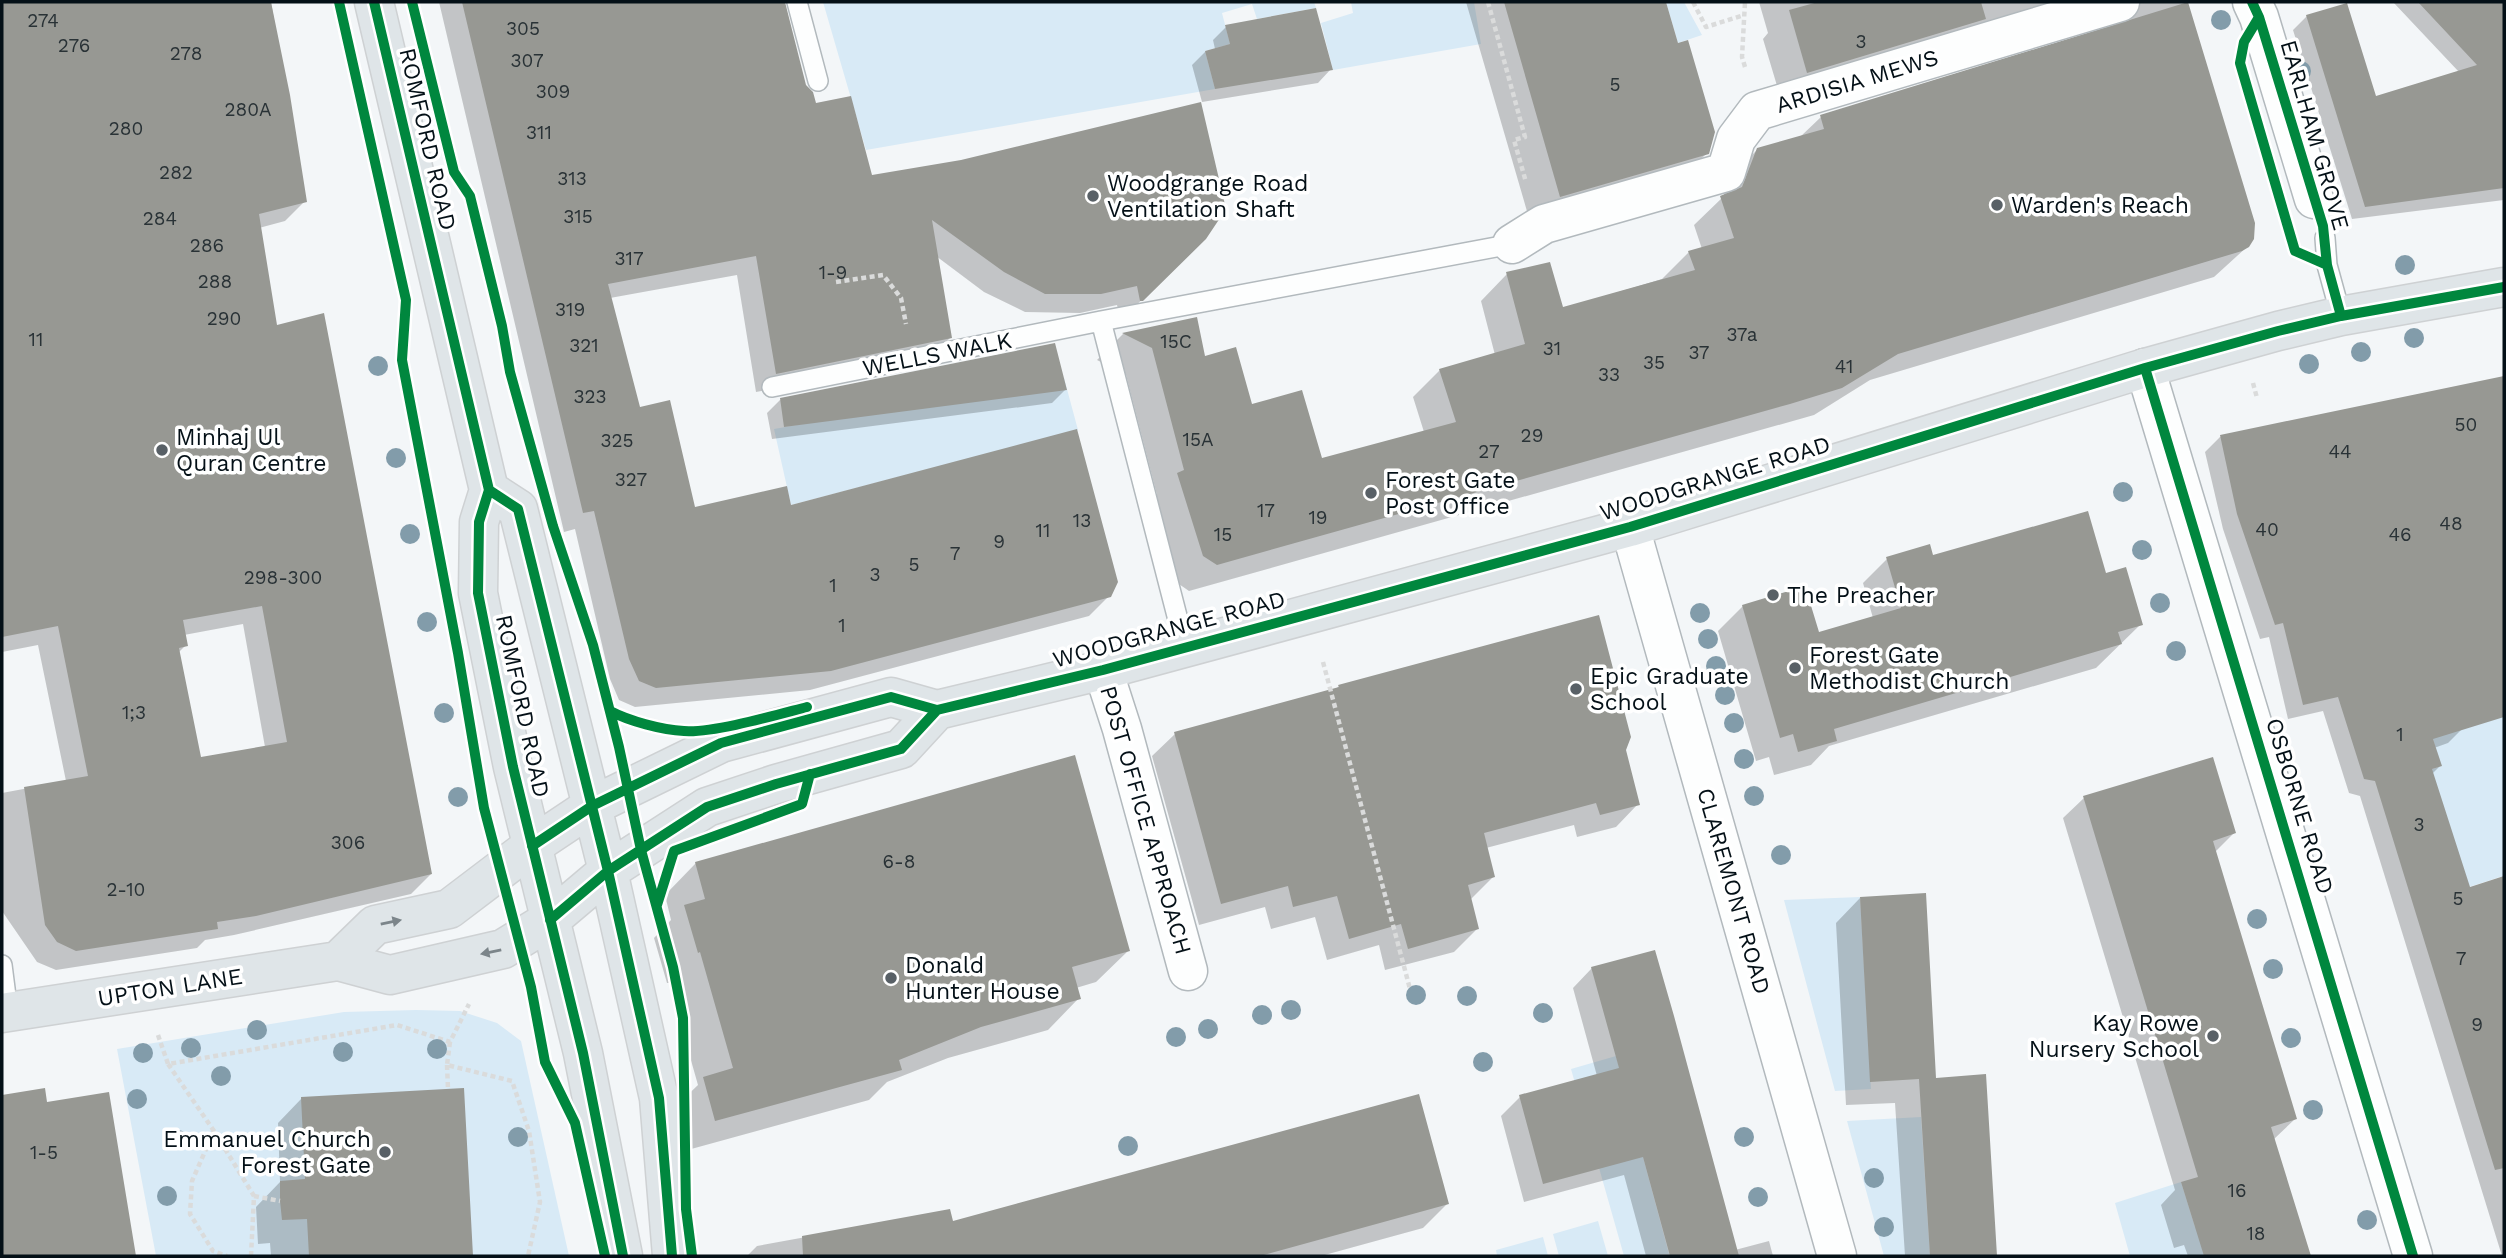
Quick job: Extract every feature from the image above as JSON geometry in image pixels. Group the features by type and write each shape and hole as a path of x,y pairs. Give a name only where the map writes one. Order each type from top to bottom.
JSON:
{"main road":[{"name":"ROMFORD ROAD","path":"374,2 489,490 479,522 478,593 513,767 583,1053 623,1256"},
{"name":"WOODGRANGE ROAD","path":"532,846 592,806 721,743 891,697 937,710 1103,670 1630,527 2145,368 2278,331 2341,316 2504,287"},
{"name":"ROMFORD ROAD","path":"489,490 517,509 608,872 659,1098 672,1256"},
{"path":"608,872 707,807 901,748 937,710"},
{"path":"338,961 375,925 449,909 532,846"},
{"name":"UPTON LANE","path":"5,1012 338,961 390,975 503,949 550,920 608,872"}],"street":[{"name":"ARDISIA MEWS","path":"1526,235 1726,172 1736,139 1757,111 2120,2"},
{"name":"EARLHAM GROVE","path":"2252,2 2314,199"},
{"name":"OSBORNE ROAD","path":"2145,368 2413,1256"},
{"name":"CLAREMONT ROAD","path":"1630,527 1837,1256"},
{"name":"POST OFFICE APPROACH","path":"1103,670 1122,729 1188,971"}],"lane":[{"path":"797,2 818,81"},
{"name":"WELLS WALK","path":"772,387 1526,235"},
{"name":"EARLHAM GROVE","path":"2325,238 2326,265 2341,316"},
{"path":"1101,321 1185,647"},
{"path":"2,965 5,1012"}],"path":[{"path":"1488,2 1525,137 1514,140 1526,235"},
{"path":"1693,2 1706,27 1744,15"},
{"path":"1745,2 1742,57 1757,111"},
{"path":"1323,662 1410,989"},
{"path":"448,1089 450,1042 464,1013"},
{"path":"251,1256 254,1196 168,1064 397,1025 450,1042"},
{"path":"447,1065 512,1081 529,1131 540,1202 528,1256"},
{"path":"214,1131 192,1181 190,1214 213,1251 228,1256"},
{"path":"254,1196 280,1201"}],"shaded area":[{"path":"823,2 1314,2 1316,8 1257,19 1252,4 1222,13 1230,44 1205,51 1215,89 866,150"},
{"path":"1351,2 1474,2 1481,44 1333,70 1321,23 1353,13"},
{"path":"1666,2 1684,2 1702,35 1678,43"},
{"path":"1064,378 1078,430 791,505 774,429"},
{"path":"2504,656 2504,889 2500,877 2469,887 2430,770 2441,766 2433,739 2408,680"},
{"path":"1860,897 1871,1089 1835,1091 1784,900"},
{"path":"460,1011 497,1023 521,1041 569,1256 156,1256 117,1049 344,1012"},
{"path":"1616,1056 1669,1254 1624,1256 1571,1069"},
{"path":"1921,1117 1930,1256 1884,1256 1847,1121"},
{"path":"2181,1182 2195,1227 2246,1241 2251,1256 2130,1256 2115,1203"},
{"path":"1598,1221 1608,1256 1559,1256 1553,1234"},
{"path":"1543,1237 1548,1256 1497,1256 1496,1250"}],"building":[{"path":"2,2 271,2 290,95 307,202 259,214 277,325 324,313 432,874 256,916 217,922 218,929 76,951 57,942 45,925 24,787 88,776 58,626 2,637","holes":["262,606 287,742 201,757 179,648 188,646 183,620"]},
{"path":"462,2 785,2 806,85 813,92 816,103 851,96 872,175 961,160 1201,102 1226,209 1206,239 1143,301 1140,301 1137,286 1101,294 1045,294 1004,272 932,220 952,338 776,374 756,256 608,284 640,407 670,400 695,507 787,486 791,505 1077,429 1118,582 1111,597 831,671 656,688 639,681 629,659 594,511 583,513"},
{"path":"1504,2 1666,2 1678,43 1688,40 1715,132 1709,154 1560,197"},
{"path":"1818,2 1981,2 1986,19 1807,73 1789,10"},
{"path":"2188,2 2255,223 2254,239 2249,247 2242,251 1898,354 1842,388 1790,404 1217,565 1203,556 1177,473 1184,470 1152,348 1122,333 1197,317 1205,356 1236,347 1252,404 1302,390 1322,458 1456,422 1439,369 1525,344 1506,272 1550,262 1563,307 1695,270 1688,251 1734,238 1720,196 1742,187 1757,148 1824,129 1820,115"},
{"path":"2418,2 2504,2 2504,188 2365,207 2306,15 2347,3 2376,96 2477,65"},
{"path":"1316,8 1333,70 1215,89 1205,51 1230,44 1225,25"},
{"path":"1055,343 1067,390 784,427 780,398"},
{"path":"2504,376 2504,717 2433,739 2442,766 2432,769 2470,887 2504,876 2504,1168 2495,1170 2375,781 2364,779 2338,697 2303,705 2283,623 2275,625 2237,514 2220,435"},
{"path":"2088,511 2106,573 2126,567 2143,625 2118,632 2122,644 1834,729 1837,741 1798,752 1793,734 1780,738 1742,605 1805,586 1819,632 1901,608 1886,557 1930,544 1933,555"},
{"path":"1599,615 1631,737 1626,750 1640,805 1600,815 1596,803 1484,833 1495,877 1468,885 1479,929 1408,949 1401,924 1349,939 1337,896 1293,907 1288,886 1221,904 1174,732"},
{"path":"1075,755 1130,951 1072,967 1081,999 981,1027 899,1060 902,1070 715,1121 703,1077 733,1068 684,905 705,899 695,862"},
{"path":"2213,757 2236,833 2213,841 2297,1119 2271,1127 2311,1256 2204,1256 2181,1182 2198,1177 2083,796"},
{"path":"1926,893 1936,1078 1986,1074 1997,1256 1930,1256 1919,1079 1870,1082 1860,897"},
{"path":"1655,950 1739,1256 1670,1256 1643,1157 1543,1184 1519,1095 1619,1068 1591,967"},
{"path":"45,1088 47,1102 109,1092 136,1256 2,1256 2,1095"},
{"name":"Emmanuel Church Forest Gate","path":"464,1088 473,1256 309,1256 307,1219 282,1220 280,1201 280,1181 305,1179 301,1097"},
{"path":"1419,1094 1449,1204 1260,1256 803,1256 802,1236 950,1209 953,1221"}],"cycle path":[{"path":"339,2 406,300 402,360 458,653 484,808 531,987 545,1062 575,1123 605,1256"},
{"path":"374,2 489,490 479,522 478,593 513,767 583,1053 623,1256"},
{"path":"412,2 454,172 470,196 502,326 510,372 553,526 593,645 641,850 673,967 683,1018 686,1209 692,1256"},
{"path":"2252,2 2259,17 2323,226 2327,265 2341,316"},
{"path":"2259,17 2244,42 2240,63 2295,251 2327,265"},
{"path":"532,846 592,806 721,743 891,697 937,710 1103,670 1630,527 2145,368 2278,331 2341,316 2504,287"},
{"path":"2145,368 2413,1256"},
{"path":"489,490 518,509 608,871 659,1098 672,1256"},
{"path":"610,711 656,727 697,731 745,723 807,707"},
{"path":"550,920 608,871 707,807 776,784 901,749 937,710"},
{"path":"657,905 674,851 802,804 810,774"}],"place":[{"name":"Woodgrange Road Ventilation Shaft","path":"1093,196"},
{"name":"Warden's Reach","path":"1997,205"},
{"name":"Minhaj Ul Quran Centre","path":"162,450"},
{"name":"Forest Gate Post Office","path":"1371,493"},
{"name":"The Preacher","path":"1773,595"},
{"name":"Forest Gate Methodist Church","path":"1795,668"},
{"name":"Epic Graduate School","path":"1576,689"},
{"name":"Donald Hunter House","path":"891,978"},
{"name":"Kay Rowe Nursery School","path":"2213,1036"},
{"name":"Emmanuel Church Forest Gate","path":"385,1152"}]}
